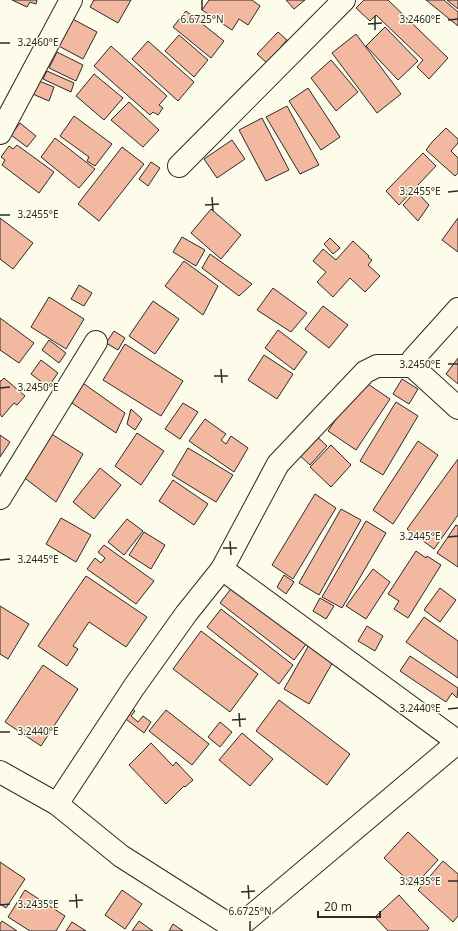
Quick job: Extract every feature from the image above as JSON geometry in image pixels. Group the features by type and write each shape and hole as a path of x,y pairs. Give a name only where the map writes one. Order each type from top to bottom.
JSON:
{"street":[{"path":"0,133 71,0"},
{"path":"178,166 344,0"},
{"path":"412,366 413,359 458,309"},
{"path":"0,498 96,342"},
{"path":"57,804 134,687 186,614 222,569 278,464 365,372 377,366 412,366 458,408"},
{"path":"0,772 57,804 121,856 238,930 458,742 222,569"}],"building":[{"path":"12,0 37,0 36,4 30,2 27,7"},
{"path":"94,0 131,0 118,23 90,7"},
{"path":"209,0 252,0 260,6 248,25 239,19 232,30 202,10"},
{"path":"286,0 305,0 294,9"},
{"path":"364,0 388,0 448,58 429,79 417,67 423,60 376,15 370,21 356,8"},
{"path":"426,0 444,0 458,12 458,26"},
{"path":"447,0 458,0 458,9"},
{"path":"186,11 224,41 211,58 173,27"},
{"path":"69,17 97,32 83,59 55,44"},
{"path":"385,27 418,61 398,80 366,46"},
{"path":"278,32 287,40 267,63 257,54"},
{"path":"356,34 401,94 377,113 332,53"},
{"path":"179,35 208,60 194,77 165,51"},
{"path":"148,41 194,82 178,101 132,59"},
{"path":"111,46 167,96 159,105 163,108 158,115 153,112 150,115 94,66"},
{"path":"57,52 83,65 76,81 49,68"},
{"path":"331,60 358,92 336,111 311,78"},
{"path":"47,71 74,83 71,92 43,79"},
{"path":"94,74 123,98 104,120 76,96"},
{"path":"34,79 54,87 49,101 28,92"},
{"path":"308,88 340,137 321,150 289,101"},
{"path":"129,102 159,130 143,147 111,120"},
{"path":"287,106 319,165 300,174 266,117"},
{"path":"74,116 112,144 95,166 87,161 89,157 60,136"},
{"path":"262,118 289,170 266,181 239,130"},
{"path":"20,123 36,136 27,147 11,135"},
{"path":"446,128 458,139 458,143 451,151 458,158 458,173 455,176 426,150"},
{"path":"55,138 95,169 79,188 41,157"},
{"path":"232,140 245,159 217,178 204,159"},
{"path":"17,145 54,172 39,193 2,165 5,160 1,157 9,146 13,149"},
{"path":"122,147 144,164 99,221 78,204"},
{"path":"423,153 436,166 399,205 386,191"},
{"path":"151,162 160,168 148,186 139,179"},
{"path":"416,191 429,205 418,221 403,205"},
{"path":"211,209 241,235 221,259 191,233"},
{"path":"0,218 33,243 13,269 0,259"},
{"path":"458,218 458,252 442,240"},
{"path":"182,237 205,250 196,266 173,252"},
{"path":"330,238 340,248 333,254 324,244"},
{"path":"353,241 369,256 368,257 372,260 368,265 380,276 365,292 350,278 333,297 317,282 326,272 313,261 323,249 336,260"},
{"path":"210,254 252,284 239,296 202,268"},
{"path":"184,261 218,286 203,315 165,286"},
{"path":"79,285 92,293 84,306 71,299"},
{"path":"273,288 307,313 291,332 257,310"},
{"path":"49,297 84,319 66,349 31,327"},
{"path":"153,301 179,319 155,354 129,336"},
{"path":"323,306 348,325 329,348 305,329"},
{"path":"0,318 34,343 19,363 0,350"},
{"path":"278,330 307,352 294,370 265,348"},
{"path":"114,331 125,338 118,350 106,343"},
{"path":"49,340 66,353 59,363 42,350"},
{"path":"125,344 183,381 161,416 103,380"},
{"path":"264,355 293,374 277,399 248,380"},
{"path":"458,358 458,384 446,374"},
{"path":"41,360 58,373 48,387 31,374"},
{"path":"4,378 25,396 17,405 14,403 2,417 0,414 0,381"},
{"path":"402,379 418,389 409,404 393,394"},
{"path":"362,380 390,399 356,450 328,431"},
{"path":"80,381 125,413 116,433 66,399"},
{"path":"396,402 418,416 383,475 360,461"},
{"path":"183,403 198,412 180,439 165,429"},
{"path":"131,409 142,419 135,430 127,424"},
{"path":"205,419 226,434 221,440 226,444 231,436 248,448 234,472 189,441"},
{"path":"312,432 327,446 310,465 295,451"},
{"path":"50,433 83,454 56,502 22,476"},
{"path":"137,433 164,451 141,485 115,466"},
{"path":"0,435 10,442 0,457"},
{"path":"418,441 438,455 393,524 373,510"},
{"path":"331,445 351,465 331,487 310,467"},
{"path":"188,448 233,475 216,502 172,475"},
{"path":"458,459 458,515 434,549 407,529"},
{"path":"100,468 121,485 94,519 73,502"},
{"path":"173,480 208,504 194,525 159,501"},
{"path":"315,494 336,508 293,579 272,565"},
{"path":"341,509 361,520 319,595 299,583"},
{"path":"61,518 91,535 76,562 46,544"},
{"path":"127,519 143,531 124,555 108,542"},
{"path":"366,521 386,533 342,608 322,597"},
{"path":"456,525 458,526 458,567 437,553"},
{"path":"144,532 165,545 151,569 129,555"},
{"path":"104,545 154,581 136,604 87,569 95,558 101,563 105,558 98,552"},
{"path":"416,551 426,558 427,556 441,565 408,618 394,609 399,601 388,594"},
{"path":"373,569 390,582 366,619 346,606"},
{"path":"284,575 294,582 286,594 277,587"},
{"path":"86,576 147,617 126,647 89,622 73,646 78,649 67,666 38,646"},
{"path":"233,586 307,643 294,660 220,603"},
{"path":"440,588 456,600 440,622 424,610"},
{"path":"320,598 334,606 326,619 313,611"},
{"path":"0,606 29,624 8,659 0,654"},
{"path":"221,609 293,665 279,684 207,627"},
{"path":"424,617 458,641 458,678 406,642"},
{"path":"367,626 383,636 375,651 358,641"},
{"path":"201,631 258,674 230,712 173,669"},
{"path":"309,645 334,660 309,704 284,689"},
{"path":"410,656 458,688 457,698 452,693 446,702 400,671"},
{"path":"43,665 78,689 41,746 5,722"},
{"path":"279,700 350,754 327,785 256,731"},
{"path":"127,705 135,711 131,716 138,722 143,716 151,722 144,733 118,713"},
{"path":"166,710 209,744 192,765 149,731"},
{"path":"220,722 232,732 220,747 208,737"},
{"path":"242,733 273,759 250,786 219,760"},
{"path":"151,743 173,766 176,762 193,780 185,787 184,786 166,804 129,765"},
{"path":"408,832 438,860 414,886 384,858"},
{"path":"443,861 458,874 458,916 453,922 418,890"},
{"path":"0,862 25,879 6,908 0,904"},
{"path":"25,890 65,916 56,931 30,931 8,917"},
{"path":"122,890 142,904 125,929 105,915"},
{"path":"399,895 429,928 427,931 388,931 375,917"},
{"path":"2,921 17,931 0,931 0,924"},
{"path":"139,921 153,931 132,931"},
{"path":"72,922 86,931 66,931"},
{"path":"173,924 183,931 169,931"}]}
